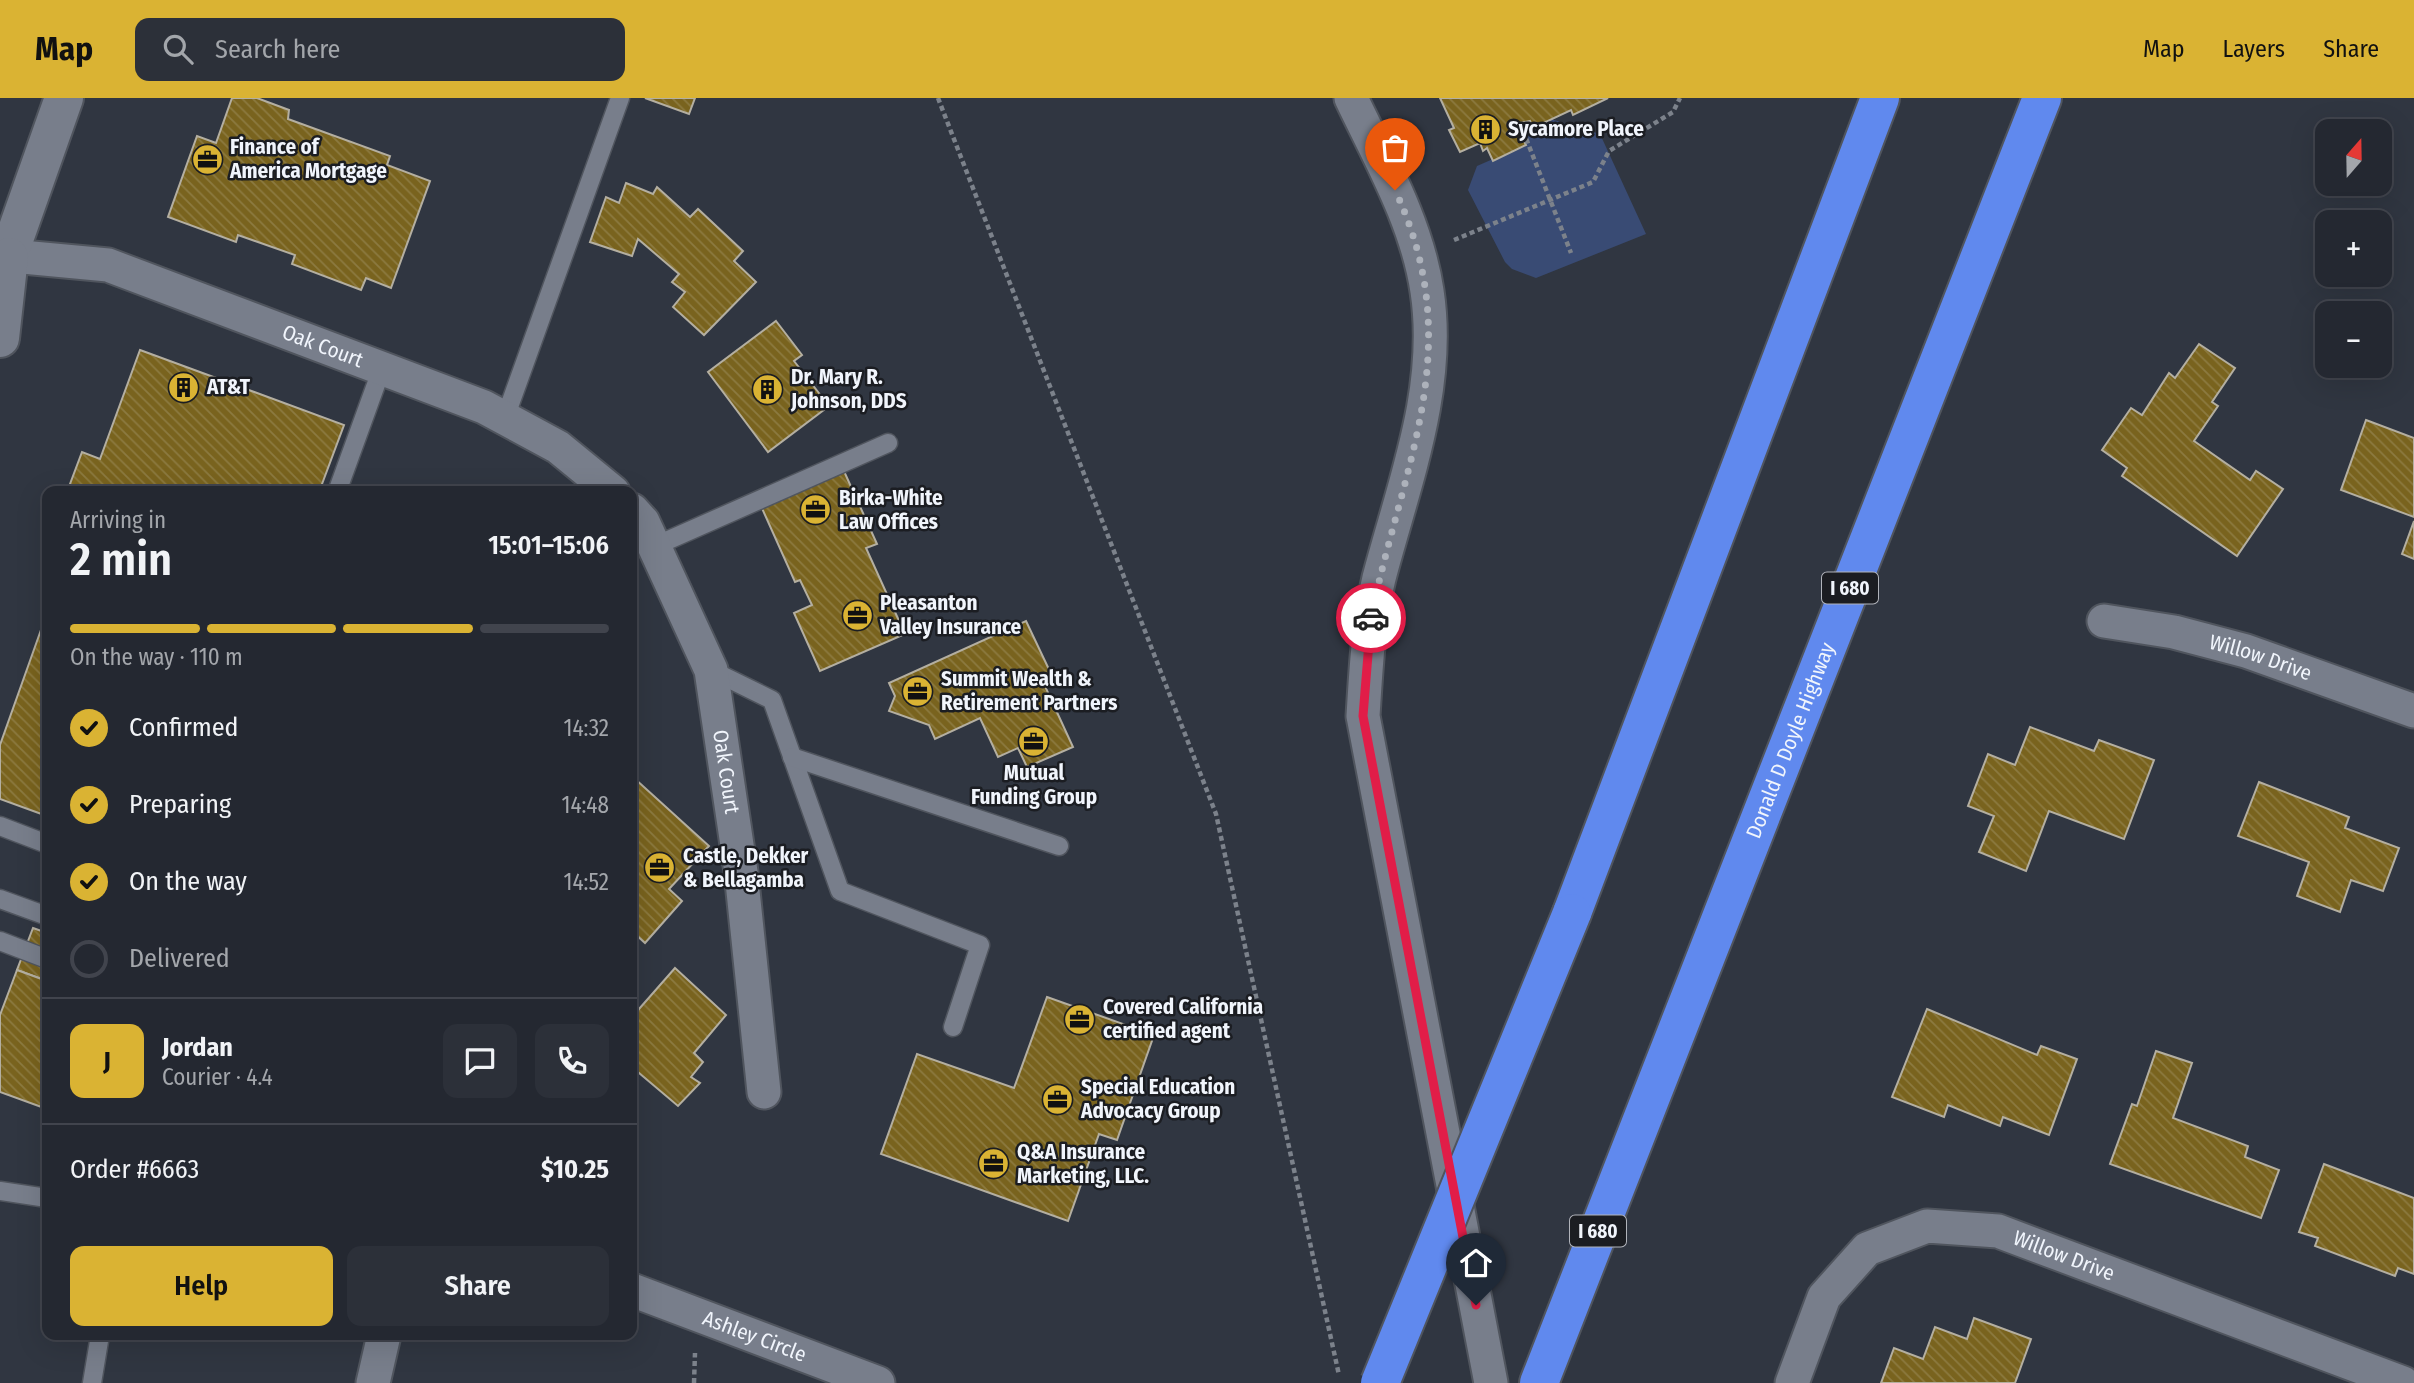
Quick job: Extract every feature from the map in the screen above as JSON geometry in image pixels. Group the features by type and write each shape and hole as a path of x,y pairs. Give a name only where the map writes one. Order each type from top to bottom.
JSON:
{"highway":[{"path":"1380,1383 1572,913 1880,98"},
{"name":"Donald D Doyle Highway","path":"1539,1383 2042,98"}],"main road":[{"path":"0,338 3,263 64,98"}],"street":[{"path":"1351,98 1406,214 1428,303 1429,362 1419,435 1379,580 1367,637 1363,716 1492,1383"},
{"name":"Oak Court","path":"3,263 107,265 484,407 558,447 606,486"},
{"name":"Oak Court","path":"637,515 655,546 711,670 740,860 764,1092"},
{"name":"Willow Drive","path":"2104,621 2174,632 2246,650 2414,711"},
{"name":"Willow Drive","path":"1792,1383 1824,1297 1867,1249 1927,1226 1998,1231 2403,1383"},
{"name":"Ashley Circle","path":"637,1292 878,1383"},
{"path":"373,1383 383,1340"}],"lane":[{"path":"505,418 620,98"},
{"path":"339,486 382,368"},
{"path":"655,546 888,443"},
{"path":"711,670 772,700 840,891 981,945 953,1027"},
{"path":"792,757 1059,846"},
{"path":"0,826 42,842"},
{"path":"0,899 42,914"},
{"path":"0,941 42,957"},
{"path":"0,1191 42,1197"},
{"path":"92,1383 99,1340"}],"path":[{"path":"938,98 1216,814 1340,1383"},
{"path":"1450,242 1548,198 1593,182 1609,151 1673,112 1680,98"},
{"path":"1520,123 1571,253"}],"shaded area":[{"path":"1551,119 1600,134 1646,234 1536,278 1512,269 1505,262 1468,190 1477,166 1525,145 1517,128 1520,123 1530,121 1534,128"}],"building":[{"path":"232,98 257,98 289,110 288,119 390,156 387,165 430,181 391,288 366,278 361,290 292,264 295,255 238,235 236,242 168,217 197,136 216,143"},
{"path":"645,98 695,98 689,114"},
{"name":"Sycamore Place","path":"1440,98 1608,98 1573,115 1571,110 1533,128 1530,121 1520,123 1517,128 1526,145 1493,161 1487,148 1483,151 1480,143 1460,152 1449,130 1454,128"},
{"path":"626,183 653,194 657,187 690,217 698,209 743,251 734,261 756,282 704,335 673,307 685,292 672,282 679,274 638,239 632,256 590,242 606,197 619,203"},
{"name":"Dr. Mary R. Johnson, DDS","path":"776,321 802,355 794,361 829,406 768,452 708,372"},
{"path":"2199,344 2235,368 2212,402 2218,406 2194,441 2250,480 2256,471 2283,489 2237,556 2122,476 2127,468 2102,450 2131,408 2142,415 2169,373 2175,378"},
{"name":"AT&T","path":"140,350 344,425 321,486 69,486 82,452 100,459"},
{"path":"2366,420 2414,438 2414,517 2341,490"},
{"path":"843,469 877,544 866,548 905,634 820,671 794,613 812,605 800,580 795,582 761,506"},
{"path":"2414,521 2414,559 2402,554"},
{"path":"1026,621 1054,680 1044,684 1073,747 1027,767 1018,748 998,757 980,718 935,739 929,725 889,711 895,696 889,683"},
{"path":"42,627 42,814 0,799 0,745"},
{"path":"2030,727 2094,751 2099,740 2154,760 2124,839 2049,811 2026,871 1979,852 1994,816 1968,806 1988,754 2015,765"},
{"name":"Castle, Dekker & Bellagamba","path":"637,781 709,846 669,889 682,901 645,943 637,936"},
{"path":"2259,782 2349,817 2345,828 2399,848 2383,891 2351,880 2340,912 2297,896 2309,862 2238,836"},
{"path":"33,928 42,931 42,979 17,970"},
{"path":"675,968 726,1015 694,1053 703,1062 691,1077 700,1083 678,1106 637,1071 637,1011"},
{"path":"17,970 42,979 42,1107 0,1092 0,1015"},
{"path":"1047,997 1154,1035 1117,1140 1099,1134 1068,1221 881,1154 917,1054 1014,1088"},
{"path":"1927,1009 2037,1055 2041,1046 2077,1059 2049,1135 2003,1117 2000,1126 1948,1105 1944,1117 1892,1097"},
{"path":"2156,1051 2192,1063 2173,1118 2248,1146 2245,1157 2279,1170 2261,1218 2110,1164 2132,1104 2137,1106"},
{"path":"2324,1164 2414,1198 2414,1274 2398,1268 2395,1276 2315,1246 2318,1238 2299,1232"},
{"path":"1974,1318 2031,1339 2015,1383 1881,1383 1894,1348 1923,1359 1935,1327 1967,1339"}],"way so far":[{"path":"1371,618 1419,435 1429,362 1427,291 1406,214 1395,190"}],"place":[{"name":"Sycamore Place","path":"1485,129"},
{"name":"Finance of America Mortgage","path":"207,159"},
{"name":"AT&T","path":"184,387"},
{"name":"Dr. Mary R. Johnson, DDS","path":"768,389"},
{"name":"Birka-White Law Offices","path":"816,510"},
{"name":"Pleasanton Valley Insurance","path":"857,615"},
{"name":"Summit Wealth & Retirement Partners","path":"918,691"},
{"name":"Mutual Funding Group","path":"1034,741"},
{"name":"Castle, Dekker & Bellagamba","path":"660,868"},
{"name":"Covered California certified agent","path":"1080,1019"},
{"name":"Special Education Advocacy Group","path":"1058,1099"},
{"name":"Q&A Insurance Marketing, LLC.","path":"994,1164"}],"route":[{"path":"1371,618 1367,637 1363,716 1476,1305"}]}
